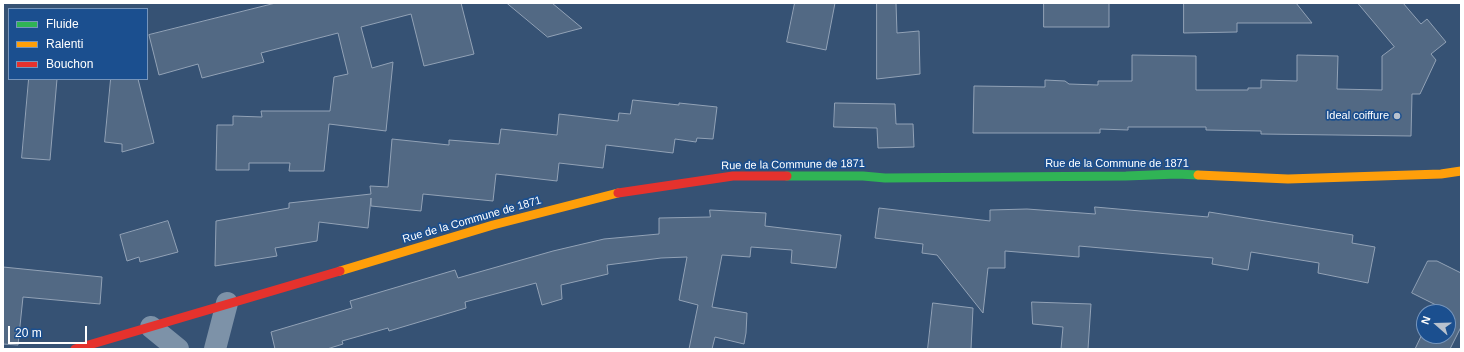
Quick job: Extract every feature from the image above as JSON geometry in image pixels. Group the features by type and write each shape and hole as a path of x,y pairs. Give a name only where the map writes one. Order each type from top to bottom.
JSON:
{"street":[{"name":"Rue de la Commune de 1871","path":"75,349 493,225 618,193 732,176 863,176 885,178 1126,176 1177,174 1288,179 1441,174 1461,171"},
{"path":"215,349 227,303"},
{"path":"151,327 178,349"}],"building":[{"path":"276,3 461,3 474,54 424,66 411,14 361,27 372,68 393,62 386,131 329,124 324,171 289,171 290,163 249,163 249,170 216,170 217,125 233,125 233,116 262,117 261,111 330,111 334,77 348,74 338,33 261,53 264,62 202,78 198,64 159,75 149,35"},
{"path":"507,3 552,3 582,28 548,37"},
{"path":"795,3 835,3 826,50 787,42"},
{"path":"877,3 896,3 897,33 919,31 920,74 877,79"},
{"path":"1044,3 1109,3 1109,27 1044,27"},
{"path":"1184,3 1296,3 1312,23 1237,23 1237,32 1184,33"},
{"path":"1358,3 1403,3 1421,24 1427,19 1446,42 1431,54 1436,60 1420,94 1412,94 1411,136 1261,134 1261,131 1206,130 1206,127 1128,127 1128,130 1100,129 1100,133 973,133 974,86 1045,87 1045,80 1065,81 1069,84 1098,85 1098,81 1132,81 1132,55 1196,56 1196,90 1248,90 1248,88 1261,88 1261,80 1297,81 1297,55 1338,56 1337,89 1382,90 1382,56 1394,47"},
{"path":"29,80 57,80 50,160 22,158"},
{"path":"111,80 138,80 154,143 122,152 122,144 105,142"},
{"path":"633,100 717,107 713,139 697,138 696,142 675,139 673,153 606,145 603,168 559,163 557,181 496,174 493,201 423,194 421,211 371,206 371,198 368,228 319,222 317,241 275,248 277,256 215,266 216,221 289,208 289,203 371,194 370,186 388,187 392,139 449,145 449,140 499,144 501,129 557,135 559,114 618,121 619,113 630,114"},
{"path":"835,103 895,104 896,124 913,124 914,147 878,148 877,128 834,127"},
{"path":"1095,207 1208,217 1209,212 1353,235 1352,243 1375,247 1368,283 1318,273 1319,263 1251,252 1248,270 1212,264 1213,258 1079,246 1079,257 1005,251 1005,268 988,268 983,313 937,255 922,253 923,244 875,238 879,208 990,221 990,210 1027,209 1095,214"},
{"path":"710,210 766,213 765,226 841,235 836,268 791,263 792,250 751,247 750,257 722,255 712,307 747,313 746,333 744,344 715,337 712,349 689,349 698,305 679,300 687,257 661,258 607,265 608,274 561,285 562,299 542,305 536,283 465,302 466,308 389,331 388,328 342,341 343,344 327,349 275,349 271,332 352,308 350,301 455,270 458,278 553,251 604,239 659,234 659,218 710,217"},
{"path":"168,221 178,252 140,262 139,257 127,261 120,235"},
{"path":"1428,261 1437,261 1461,273 1461,327 1456,337 1456,304 1434,304 1412,293"},
{"path":"3,267 102,277 100,304 23,297 18,345 3,344"},
{"path":"1032,302 1091,304 1088,349 1061,349 1063,327 1033,324"},
{"path":"933,303 973,308 971,349 928,349"},
{"path":"1417,344 1452,344 1450,349 1415,349"}],"traffic: fast":[{"path":"787,176 863,176 885,178 1126,176 1177,174 1198,175"}],"traffic: slow":[{"path":"1198,175 1288,179 1441,174 1461,171"},
{"path":"340,271 493,225 618,193"}],"traffic: jam":[{"path":"618,193 733,176 787,176"},
{"path":"75,349 340,271"}],"place":[{"name":"Ideal coiffure","path":"1397,116"}]}
